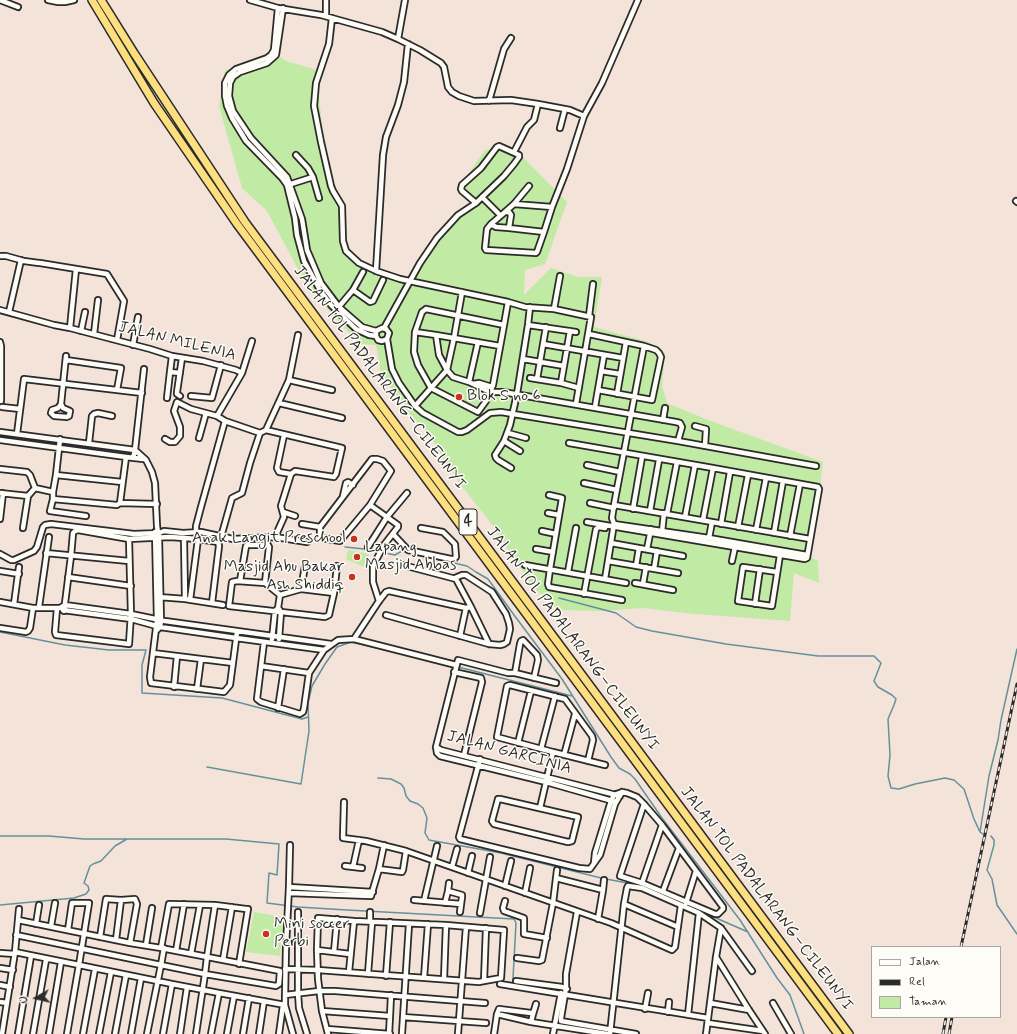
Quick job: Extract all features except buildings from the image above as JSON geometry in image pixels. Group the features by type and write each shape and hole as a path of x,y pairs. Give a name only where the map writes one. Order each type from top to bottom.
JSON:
{"highway":[{"name":"JALAN TOL PADALARANG–CILEUNYI","path":"92,0 154,103 237,224 838,1034"},
{"name":"JALAN TOL PADALARANG–CILEUNYI","path":"101,0 245,222 849,1034"}],"street":[{"path":"0,0 18,6"},
{"path":"48,0 58,2 74,0"},
{"path":"250,0 281,8 326,16 382,32 398,39 441,63 444,67 448,87 452,92 459,96 474,101 511,100 538,104 577,112 584,116"},
{"path":"326,0 326,16"},
{"path":"398,39 405,0"},
{"path":"529,186 514,204 502,213 487,229 486,250 537,252 567,169 584,116 602,83 638,0"},
{"path":"281,8 274,58 267,63 240,72 233,77 230,83 229,96 235,116 250,138 287,177 291,184 302,219 306,250 321,283 338,308"},
{"path":"332,18 327,53 316,83 314,106 333,191 342,206 344,246 346,251 359,263 376,271 410,281 530,307 554,309 590,316"},
{"path":"489,101 504,49 511,38"},
{"path":"376,271 383,155 386,137 398,105 404,82 408,44"},
{"path":"276,50 268,58 236,69 229,75 225,83 227,106 232,118 246,140 287,185 304,262 320,290 356,329 369,335 376,334 380,328 386,329"},
{"path":"514,152 527,127 534,120 538,104"},
{"path":"560,128 565,109"},
{"path":"386,329 420,263 440,234 458,215 476,203 504,176 519,156 514,152 499,146 497,147 481,168 462,185 462,191 476,203"},
{"path":"296,155 308,168 313,177 319,198"},
{"path":"291,184 313,177"},
{"path":"482,197 502,213 509,212 511,215 509,228"},
{"path":"514,204 552,208"},
{"path":"491,224 496,227 544,232"},
{"path":"0,256 107,274 124,301 117,340"},
{"path":"9,312 21,260"},
{"path":"70,328 76,269"},
{"path":"338,308 353,290 363,272"},
{"path":"554,309 560,276"},
{"path":"353,290 370,302 373,301 383,280"},
{"path":"576,404 589,334 592,284"},
{"path":"415,406 447,370 462,292"},
{"path":"94,334 98,300"},
{"path":"504,325 424,310 415,332 414,352 431,388 476,412 479,411 492,387 504,325 508,302"},
{"path":"511,468 495,457 508,433 517,394 530,307"},
{"name":"JALAN MILENIA","path":"0,310 117,340 172,356 234,368 242,372 217,416"},
{"path":"81,331 85,312"},
{"path":"133,345 138,317"},
{"path":"528,325 576,332"},
{"path":"537,379 546,327"},
{"path":"385,340 389,335 386,329"},
{"path":"561,383 570,331"},
{"path":"415,332 500,346"},
{"path":"376,334 378,340 385,340"},
{"path":"589,334 644,346 656,350 659,352 661,357 654,397 651,400 598,390"},
{"path":"221,537 232,498 242,493 260,433 266,430 289,380 298,335"},
{"path":"436,335 439,355 447,370 453,376 490,392 517,394 680,423 682,427 678,441"},
{"path":"385,340 392,369 399,383 415,406 423,414 458,432 467,430 490,413 501,412 678,441 816,466"},
{"path":"242,372 252,341"},
{"path":"0,342 1,401"},
{"path":"471,383 478,342"},
{"path":"617,394 626,342"},
{"path":"543,344 623,358"},
{"path":"605,579 614,526 612,518 614,506 644,346"},
{"path":"595,407 604,355"},
{"path":"167,398 172,356"},
{"path":"61,404 66,358 121,368 117,390"},
{"path":"180,396 177,393 182,358"},
{"path":"523,359 564,366"},
{"path":"191,396 212,398 221,365"},
{"path":"133,458 136,450 144,369"},
{"path":"601,371 620,374"},
{"path":"170,372 180,373"},
{"path":"530,378 561,383 579,388"},
{"path":"17,434 24,379 142,393"},
{"path":"289,380 332,390"},
{"path":"471,383 479,383 492,387"},
{"path":"165,439 170,442 175,442 180,436 180,427 174,411 176,402 191,409 217,416 226,421 260,433"},
{"path":"279,403 342,418"},
{"path":"2,407 20,409"},
{"path":"663,420 665,408"},
{"path":"199,438 206,413"},
{"path":"89,443 92,416 94,414 112,416"},
{"path":"196,532 200,507 226,421"},
{"path":"696,426 706,429 705,446"},
{"path":"266,430 342,448 334,477 295,470 291,474 281,506 283,520 275,537"},
{"path":"0,432 136,450 143,459 146,460 152,472 157,504 159,620 153,653 150,677 151,683 224,692 230,685 237,632"},
{"path":"508,433 526,438"},
{"path":"284,435 277,468 279,472 291,474"},
{"path":"60,439 53,499 49,511 86,516"},
{"path":"0,440 58,449 143,459"},
{"path":"504,441 520,451"},
{"path":"569,443 659,460 748,474 818,487 819,489 805,559 650,530 587,522"},
{"path":"633,508 642,456"},
{"path":"120,503 126,457"},
{"path":"372,459 377,459 383,461 390,471 370,505 340,541 322,538 320,535 320,527 372,459"},
{"path":"650,511 659,460"},
{"path":"661,532 677,462"},
{"path":"587,465 620,472"},
{"path":"685,517 695,465"},
{"path":"703,520 713,468"},
{"path":"0,469 28,472 35,488"},
{"path":"721,524 730,472"},
{"path":"738,527 748,474"},
{"path":"56,475 122,482"},
{"path":"756,530 766,478"},
{"path":"774,533 783,481"},
{"path":"584,483 617,490"},
{"path":"790,536 800,484"},
{"path":"35,488 53,492"},
{"path":"23,528 28,496 35,488"},
{"path":"0,518 1,493 28,496"},
{"path":"368,547 387,517 407,493"},
{"path":"549,495 561,498 550,569 549,587 622,600"},
{"path":"53,499 111,506 120,503 157,504"},
{"path":"590,503 633,508 810,539"},
{"path":"370,505 398,526 378,555 373,566 373,582 379,601"},
{"path":"283,512 295,516"},
{"path":"548,513 559,515"},
{"path":"709,538 712,522"},
{"path":"0,554 14,560 34,551 37,548 43,526 57,524 134,534 216,541 219,544 212,603"},
{"path":"302,524 320,527"},
{"path":"584,594 597,527 614,526"},
{"path":"393,534 408,550 451,560 456,558 455,544 443,532 421,528"},
{"path":"568,572 576,528"},
{"path":"647,549 650,530"},
{"path":"129,539 131,617 129,644 56,635 55,632 72,556 73,533 75,531 129,539 157,535 164,531 183,533 196,532 242,539 275,537 307,542"},
{"path":"542,531 556,534"},
{"path":"661,532 709,538 807,555"},
{"path":"39,607 49,537"},
{"path":"184,538 187,600"},
{"path":"187,600 198,539"},
{"path":"611,543 683,556"},
{"path":"240,581 246,546 266,544 269,547 265,583"},
{"path":"732,560 735,547"},
{"path":"636,566 639,548"},
{"path":"536,549 553,552"},
{"path":"654,569 657,551"},
{"path":"46,553 129,561"},
{"path":"778,572 744,566 742,568 737,600 772,606 778,572 780,555"},
{"path":"608,561 678,573"},
{"path":"386,615 489,644 502,645 507,642 510,626 506,614 490,590 466,575 455,578 403,565"},
{"path":"525,565 626,583"},
{"path":"301,589 305,566"},
{"path":"280,595 265,583 234,582 231,584 229,606 278,610 326,617 329,615 334,593 337,566"},
{"path":"14,604 19,567"},
{"path":"643,584 646,567"},
{"path":"754,604 760,569"},
{"path":"0,571 19,574"},
{"path":"68,577 131,586"},
{"path":"455,578 469,608 489,644"},
{"path":"636,583 673,590"},
{"path":"280,595 301,589 334,593"},
{"path":"354,638 379,601 386,592 389,591 469,608"},
{"path":"272,643 280,595"},
{"path":"158,597 223,605"},
{"path":"0,602 33,608 61,608 159,620 331,644"},
{"path":"0,628 26,632 28,631 30,628 33,608"},
{"path":"460,636 469,608"},
{"path":"278,610 280,637 279,644"},
{"path":"131,617 158,626 324,650"},
{"path":"264,642 257,699 278,708 302,714 309,673 324,650 338,640 354,638 456,667 481,678 482,682 464,755"},
{"path":"516,673 520,644 523,640 537,655 538,660 534,678"},
{"path":"153,653 233,664"},
{"path":"174,687 177,656"},
{"path":"197,689 201,659"},
{"path":"261,666 309,673"},
{"path":"456,667 516,673 556,683"},
{"path":"436,747 456,667"},
{"path":"278,708 284,669"},
{"path":"588,761 592,738 565,699 508,686 496,734 497,737 518,744 541,749 564,755 588,761 605,765"},
{"path":"518,744 531,691"},
{"path":"541,749 555,696"},
{"path":"564,755 575,714"},
{"name":"JALAN GARCINIA","path":"436,747 441,750 480,759 614,801"},
{"name":"JALAN GARCINIA","path":"436,747 437,753 440,756 478,766 619,794 631,794 637,797 662,825 723,909 718,914 715,914 684,904"},
{"path":"540,808 553,752"},
{"path":"480,759 459,837 460,839 587,870 594,865 600,855 614,801 619,794"},
{"path":"500,799 540,808 578,817 572,841 568,842 494,824 492,821 498,800 500,799"},
{"path":"344,802 342,837 344,839 359,840 406,851 598,919 672,950 675,947 684,904 696,871"},
{"path":"644,804 620,877 642,883 663,892 721,928 752,971"},
{"path":"642,883 662,825"},
{"path":"353,867 359,840"},
{"path":"279,1034 285,995 290,845"},
{"path":"289,893 371,897 384,845"},
{"path":"424,901 437,846"},
{"path":"663,892 679,848"},
{"path":"452,867 456,849"},
{"path":"379,869 402,871 406,851"},
{"path":"468,873 472,856"},
{"path":"480,913 490,857"},
{"path":"505,886 511,861"},
{"path":"345,866 362,868"},
{"path":"525,893 530,868"},
{"path":"518,958 542,960 553,904 557,870"},
{"path":"556,878 603,890"},
{"path":"598,919 604,880"},
{"path":"445,903 450,883"},
{"path":"610,1032 627,887 631,885 642,888 684,904"},
{"path":"289,888 372,892"},
{"path":"448,891 462,895 460,912"},
{"path":"100,937 106,899 135,899 137,903 130,943"},
{"path":"116,940 121,900"},
{"path":"414,900 462,904"},
{"path":"505,901 503,908 504,911 524,918 524,934 546,938"},
{"path":"51,926 55,903"},
{"path":"67,1034 89,903 72,903 68,930"},
{"path":"147,1034 161,965 162,948 169,904 215,905 248,909 239,964"},
{"path":"176,951 184,904"},
{"path":"624,904 678,927"},
{"path":"36,924 39,905"},
{"path":"191,954 200,905"},
{"path":"196,1034 215,905"},
{"path":"223,960 232,907"},
{"path":"146,945 152,908"},
{"path":"2,1034 2,1018 7,1003 13,970 19,909"},
{"path":"298,912 297,969 299,1008 307,1034"},
{"path":"368,974 371,922 370,912"},
{"path":"553,1034 563,993 566,988 566,974 577,912"},
{"path":"688,1015 699,913"},
{"path":"285,969 297,969 318,970 349,972 462,981 484,981 501,978 504,930 446,925 354,921 319,916 317,950 318,970 319,991 327,1032 390,1034 391,996"},
{"path":"334,952 337,919"},
{"path":"16,935 205,974 278,985 280,971 18,920"},
{"path":"349,972 354,921"},
{"path":"386,976 390,922"},
{"path":"402,1034 409,924"},
{"path":"424,978 428,924"},
{"path":"444,979 446,925"},
{"path":"458,1034 466,927"},
{"path":"484,981 486,928"},
{"path":"706,1034 721,928"},
{"path":"286,934 297,934"},
{"path":"317,950 350,954"},
{"path":"0,953 15,953 284,1005"},
{"path":"18,1034 31,956"},
{"path":"716,956 764,1032"},
{"path":"33,1034 46,960"},
{"path":"49,1034 61,962"},
{"path":"0,968 13,970"},
{"path":"83,1034 95,969"},
{"path":"100,1034 111,972"},
{"path":"115,1034 126,975"},
{"path":"131,1034 141,978"},
{"path":"516,981 566,988 572,995"},
{"path":"164,1034 172,984"},
{"path":"500,984 563,993 645,1009 688,1015 708,1021 764,1032"},
{"path":"0,985 10,987"},
{"path":"180,1034 187,987"},
{"path":"285,995 319,991 336,991 485,1003"},
{"path":"211,1034 219,993"},
{"path":"563,993 562,1021 610,1032"},
{"path":"645,1009 648,994"},
{"path":"227,1034 234,996"},
{"path":"243,1034 249,998"},
{"path":"259,1034 264,1001"},
{"path":"0,1002 7,1003"},
{"path":"668,1012 669,1002"},
{"path":"710,1003 749,1010"},
{"path":"531,1022 536,1004"},
{"path":"773,1004 791,1034"},
{"path":"284,1005 293,1034"},
{"path":"494,1034 499,1009 533,1014"},
{"path":"322,1010 390,1016"},
{"path":"497,1014 531,1022 636,1034"},
{"path":"403,1017 486,1023"}],"green space":[{"path":"278,8 283,8 277,55 286,61 321,71 317,81 327,167 342,206 343,247 364,265 400,279 411,277 439,233 473,204 461,184 485,150 514,148 567,202 545,264 525,270 524,295 551,268 578,277 602,277 594,327 649,342 665,353 662,386 667,403 708,420 823,462 811,557 818,561 819,583 794,573 790,621 695,614 643,608 602,611 558,610 532,586 493,526 460,484 429,435 404,408 381,373 376,345 359,344 329,311 299,271 267,211 242,188 219,106 225,70 268,57"},
{"name":"Lapang Masjid Abbas","path":"348,550 369,554 364,567 346,559"},
{"name":"Mini soccer Perbi","path":"254,912 283,917 280,956 246,952"}],"waterway":[{"path":"345,547 395,555 402,551 467,566 488,579 562,679 619,768 630,774 635,779 662,818 740,920 777,978 790,995 804,1034"},
{"path":"559,598 616,613 636,627 652,631 726,644 818,656 874,656 881,663 874,681 878,687 896,699 888,719 890,755 888,776 891,788 899,789 945,778 954,780 964,789 974,819 980,832 983,834"},
{"path":"0,632 65,645 109,650 146,650 142,665 142,693 222,698 302,719 308,717"},
{"path":"207,767 301,784 309,731 308,703 312,686 337,647 351,642 421,658"},
{"path":"980,832 989,776 1017,649"},
{"path":"458,667 572,696"},
{"path":"378,778 391,779 401,784 410,801 423,808 427,818 425,833 429,840 501,853 601,878 643,886"},
{"path":"0,836 127,839"},
{"path":"991,836 994,840 994,845 987,870 992,879 997,905 1017,934"},
{"path":"0,905 74,898 86,894 89,890 88,886 84,883 90,866 101,861 115,846 127,839 226,839 279,844 277,875 269,873 267,903 298,907 514,919 516,923 513,982 516,983"},
{"path":"658,892 673,899"},
{"path":"700,911 748,932"},
{"path":"545,987 563,990 563,992"},
{"path":"577,1026 599,1030"},
{"path":"612,1033 617,1034"}],"railway":[{"path":"961,946 1017,684"},
{"path":"943,1034 946,1018"},
{"path":"949,1034 952,1018"}],"place":[{"name":"Blok S no 6","path":"459,397"},
{"name":"Anak Langit Preschool","path":"354,539"},
{"name":"Lapang Masjid Abbas","path":"357,557"},
{"name":"Masjid Abu Bakar Ash Shiddiq","path":"352,577"},
{"name":"Mini soccer Perbi","path":"266,934"}]}
